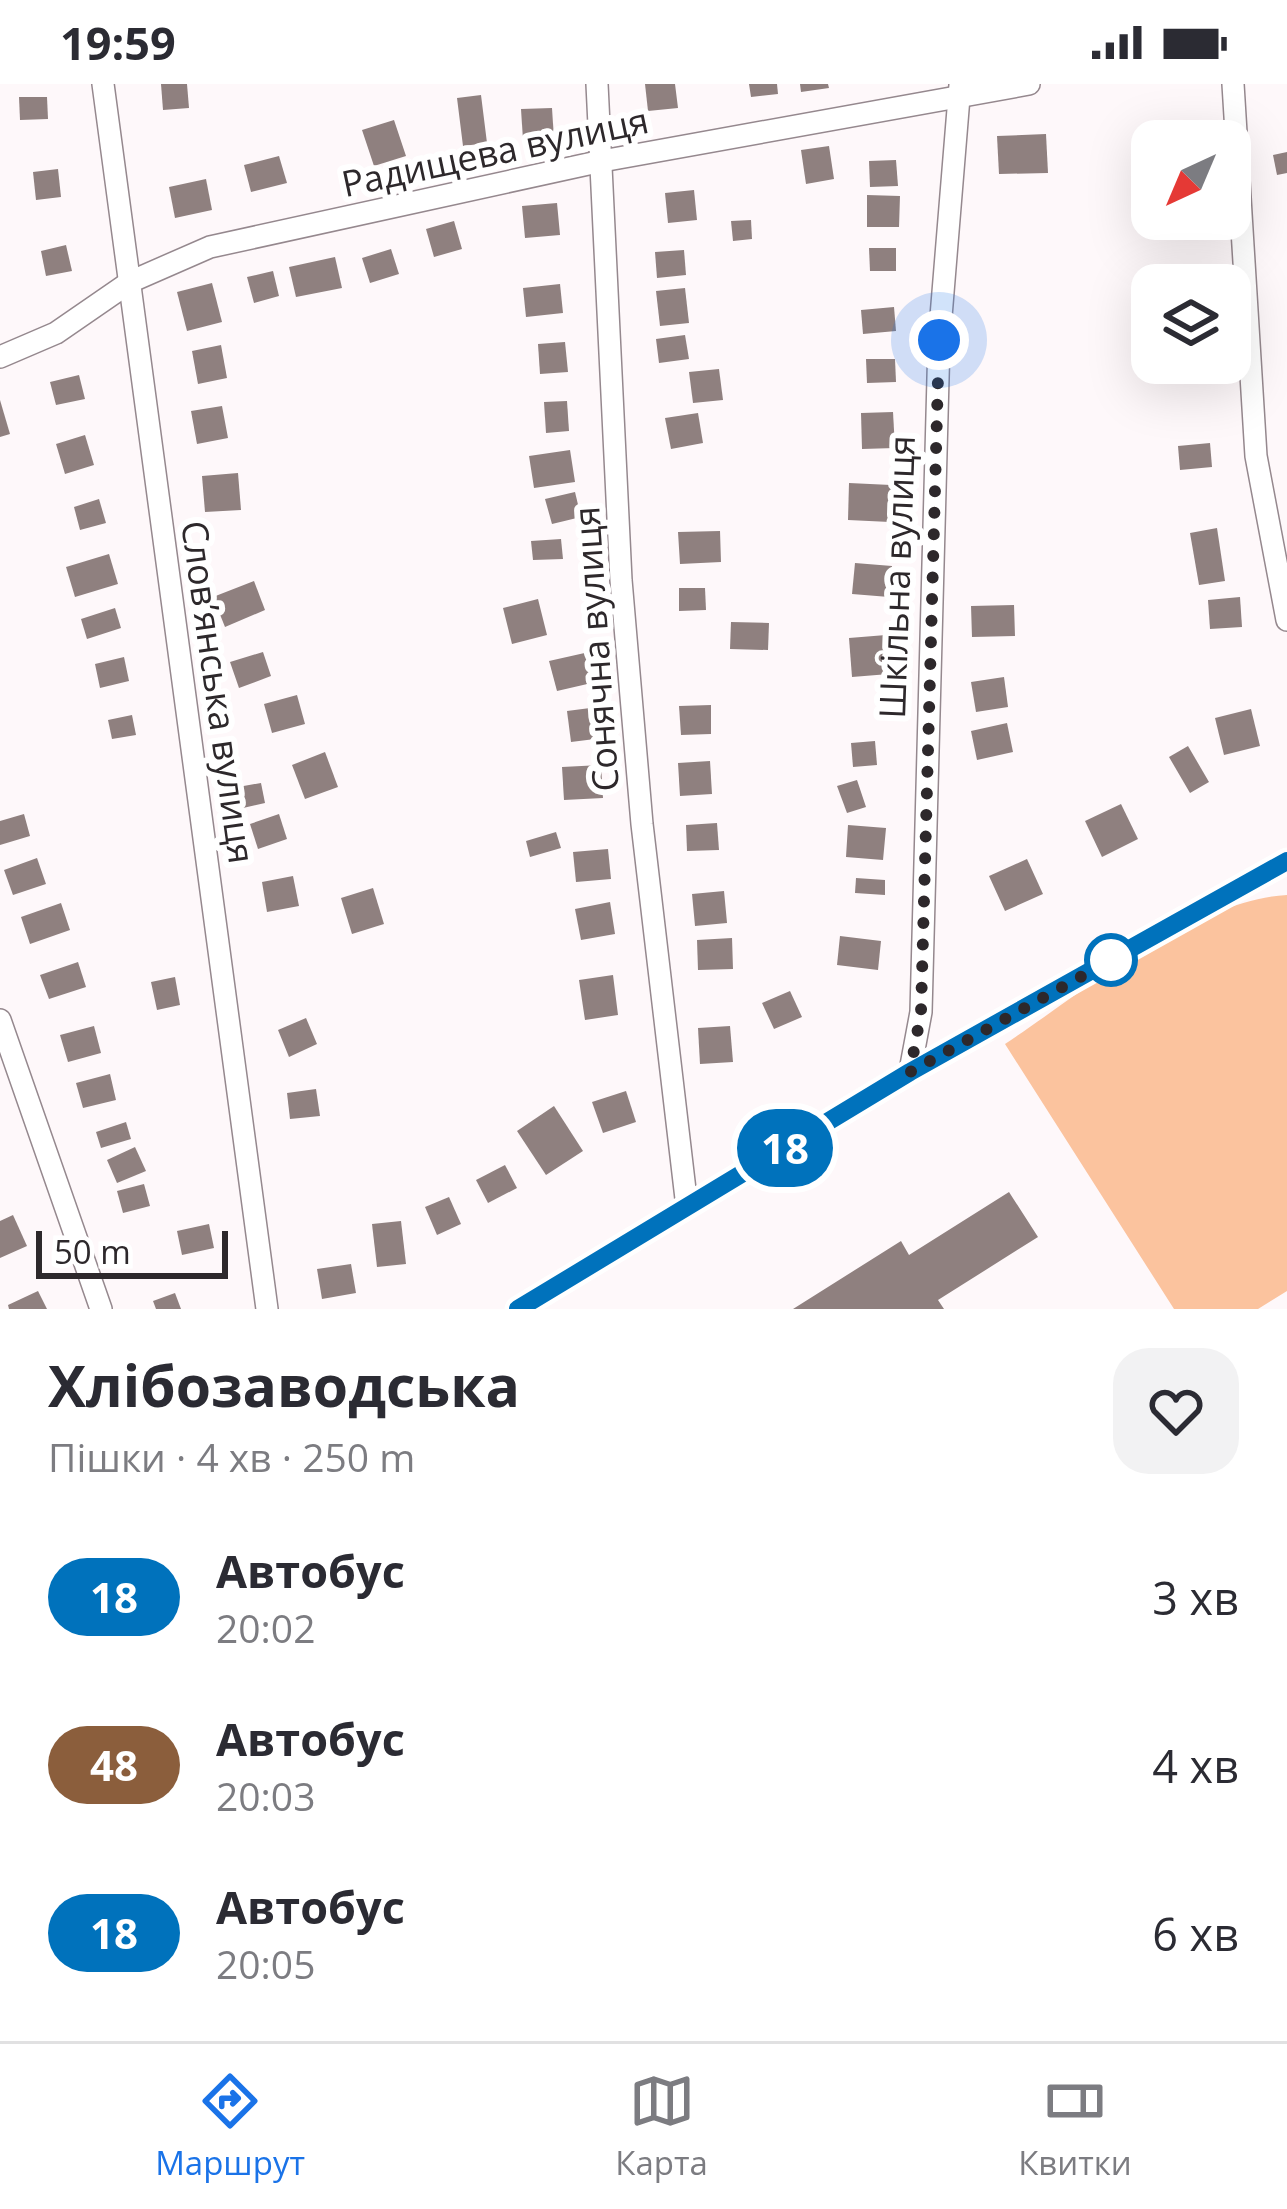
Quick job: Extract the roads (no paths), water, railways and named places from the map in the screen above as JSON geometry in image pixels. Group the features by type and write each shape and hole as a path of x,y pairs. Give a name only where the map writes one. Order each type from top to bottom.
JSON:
{"street":[{"name":"Слов’янська вулиця","path":"104,84 267,1309"},
{"name":"Сонячна вулиця","path":"597,84 621,580 642,824 687,1207"},
{"name":"Радищева вулиця","path":"0,357 56,333 130,282 210,248 602,161 960,90 1029,84"},
{"path":"1233,84 1256,456 1287,620"},
{"name":"Шкільна вулиця","path":"910,1072 921,1012 939,340 960,90"},
{"path":"518,1309 910,1072 1287,861"},
{"path":"0,1020 101,1309"}]}
